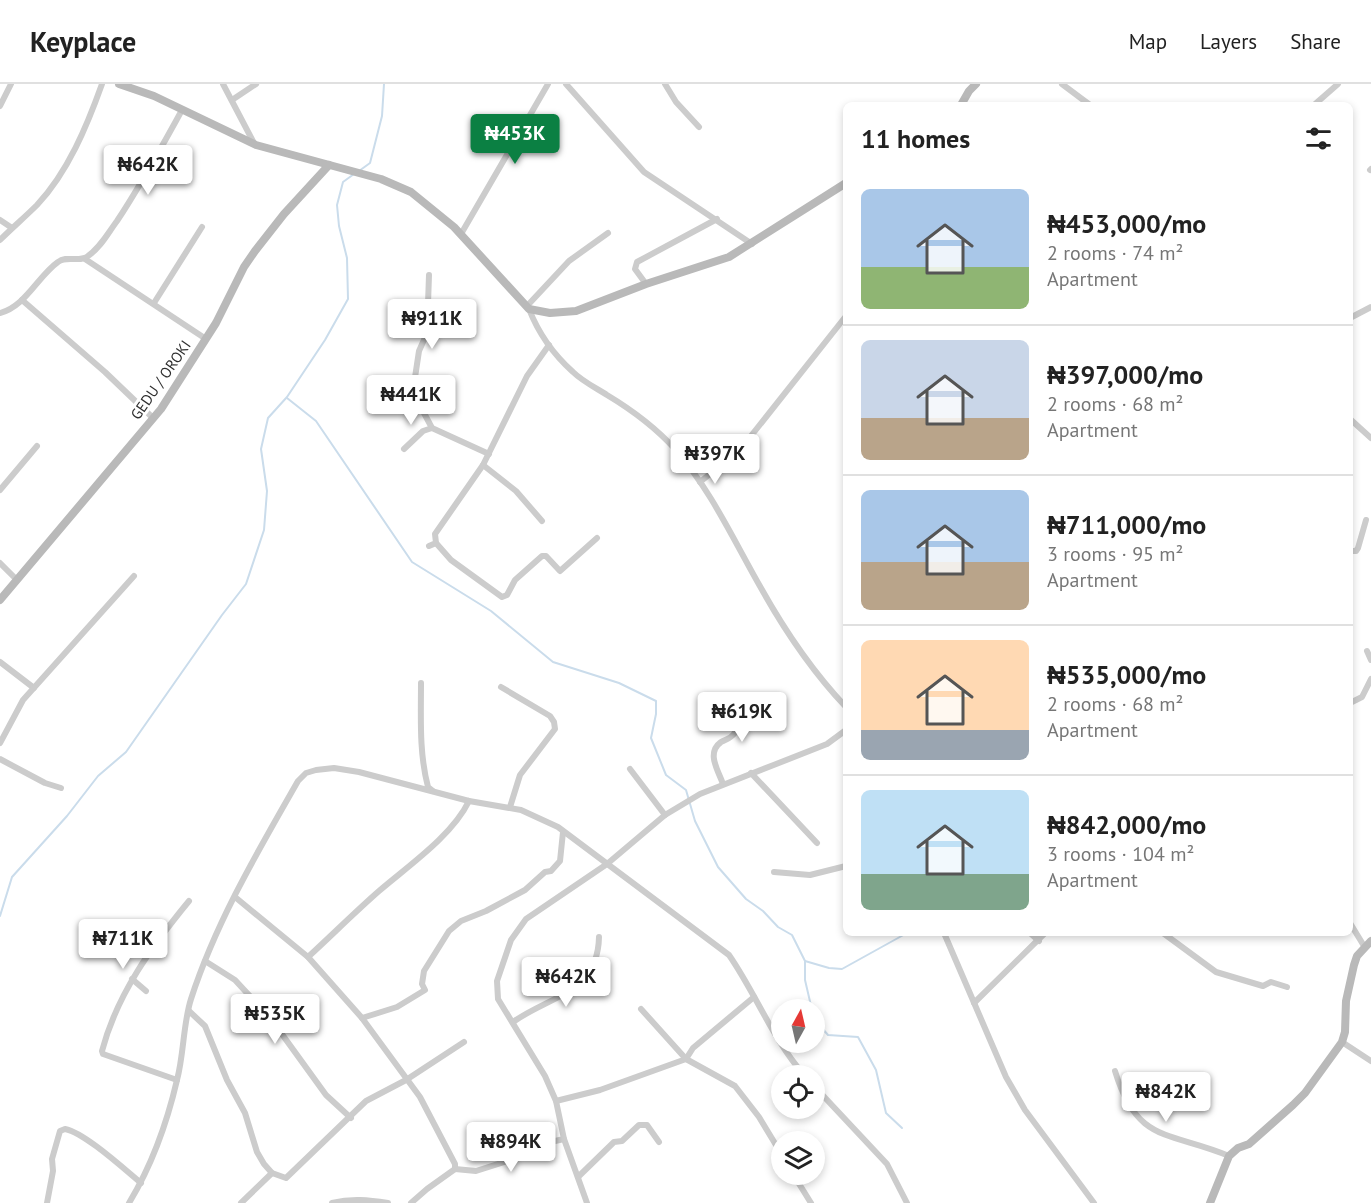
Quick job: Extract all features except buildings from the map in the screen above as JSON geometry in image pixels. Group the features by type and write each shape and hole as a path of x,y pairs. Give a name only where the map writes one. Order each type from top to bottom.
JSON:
{"main road":[{"path":"119,84 154,96 256,146 381,179 411,192 461,234 528,307 550,313 576,311 646,284 729,257 843,185"},
{"path":"963,102 971,86"},
{"name":"GEDU / OROKI","path":"0,600 161,409 216,323 244,267 255,251 284,214 329,165"},
{"path":"1210,1203 1229,1156 1238,1148 1249,1144 1305,1093 1342,1042 1345,1032 1348,988 1354,965 1368,943"}],"street":[{"path":"0,106 11,84"},
{"path":"0,240 38,204 66,165 88,124 102,84"},
{"path":"222,84 256,146"},
{"path":"232,100 256,84"},
{"path":"461,234 548,84"},
{"path":"577,84 568,87 645,172 752,244"},
{"path":"665,84 676,102 699,127"},
{"path":"1062,84 1086,102"},
{"path":"1317,102 1338,84"},
{"path":"85,259 98,249 136,193 182,110"},
{"path":"646,284 635,268 637,262 659,248 717,219"},
{"path":"0,220 12,228"},
{"path":"154,303 202,227"},
{"path":"609,233 569,261 528,307 549,345 574,374 645,421 673,447 700,482 793,642 843,704"},
{"path":"0,313 22,300 58,262 65,258 85,259 206,339"},
{"path":"429,275 427,333 419,351 415,392 432,428 489,454"},
{"path":"22,300 105,372 153,418"},
{"path":"1353,316 1371,307"},
{"path":"700,482 732,457 747,441 843,324"},
{"path":"549,345 527,376 483,465 435,534 432,544 502,597 507,595 515,580 542,556 546,556 560,571 597,538"},
{"path":"1353,422 1371,438"},
{"path":"404,449 423,431 432,428"},
{"path":"0,490 37,446"},
{"path":"483,465 516,491 542,521"},
{"path":"1353,551 1358,548 1366,520"},
{"path":"0,563 17,580"},
{"path":"0,742 23,700 134,576"},
{"path":"1367,651 1371,660"},
{"path":"0,662 34,688"},
{"path":"1353,702 1362,697 1371,679"},
{"path":"421,683 424,771 428,787 436,793"},
{"path":"501,687 550,716 555,729 520,775 510,807"},
{"path":"723,784 713,758 715,749 722,741 730,739 734,734 752,696"},
{"path":"587,1203 564,1139 556,1101 545,1076 498,999 496,990 506,952 517,929 526,919 607,864 665,815 681,805 723,784 827,744 843,732"},
{"path":"0,759 45,783 61,788"},
{"path":"129,1203 151,1164 177,1080 190,1002 205,961 260,846 298,781 306,773 316,770 334,768 359,772 469,801 510,807 558,827 729,955 786,1052 796,1065"},
{"path":"630,769 665,815"},
{"path":"751,773 817,843"},
{"path":"308,957 377,892 442,836 463,813 469,801"},
{"path":"362,1018 397,1007 425,990 422,984 424,971 449,931 460,921 486,911 525,890 545,872 551,871 560,861 563,832"},
{"path":"774,872 810,875 843,867"},
{"path":"235,897 308,957 362,1018 420,1097 454,1161 455,1169"},
{"path":"177,1080 145,1070 102,1052 117,1005 168,926 189,901"},
{"path":"1353,926 1368,943"},
{"path":"945,936 1006,1077 1020,1102 1094,1203"},
{"path":"1033,936 1039,941"},
{"path":"974,1003 1043,936"},
{"path":"1167,936 1216,972 1263,987 1271,982 1287,987"},
{"path":"513,1022 530,1010 564,996 581,981 594,966 599,937"},
{"path":"205,961 229,975 257,1003 326,1095 351,1118"},
{"path":"132,979 146,991"},
{"path":"556,1101 600,1090 686,1059 693,1048 754,997"},
{"path":"641,1009 686,1059 735,1086 771,1137"},
{"path":"189,1011 205,1026 226,1080 245,1113 257,1152 272,1173 286,1179 366,1101 406,1080 464,1042"},
{"path":"1342,1042 1371,1061"},
{"path":"1114,1071 1137,1118 1154,1131 1229,1156"},
{"path":"825,1098 886,1164 907,1203"},
{"path":"578,1177 614,1142 622,1141 639,1125 647,1125 658,1142"},
{"path":"47,1203 53,1171 52,1159 60,1131 65,1129 71,1130 87,1141 141,1183"},
{"path":"411,1203 455,1169 476,1171 520,1157 546,1143 564,1139"},
{"path":"241,1203 272,1173"},
{"path":"800,1185 811,1203"},
{"path":"332,1203 353,1199 388,1203"}],"waterway":[{"path":"359,171 370,163 382,116 384,84"},
{"path":"0,916 12,877 67,816 98,776 126,752 246,584 264,530 267,491 261,449 268,418 287,397 325,340 348,299 347,258 339,226 337,205 343,182 354,174"},
{"path":"287,398 316,421 412,562 491,611 553,662 619,683 656,701 651,738 666,775 686,790 695,821 718,867 746,899 763,911 778,927 792,935 805,961 805,980 809,999"},
{"path":"805,961 842,969 902,936"},
{"path":"825,1032 828,1035 858,1037 876,1070 886,1113 902,1128"}]}
